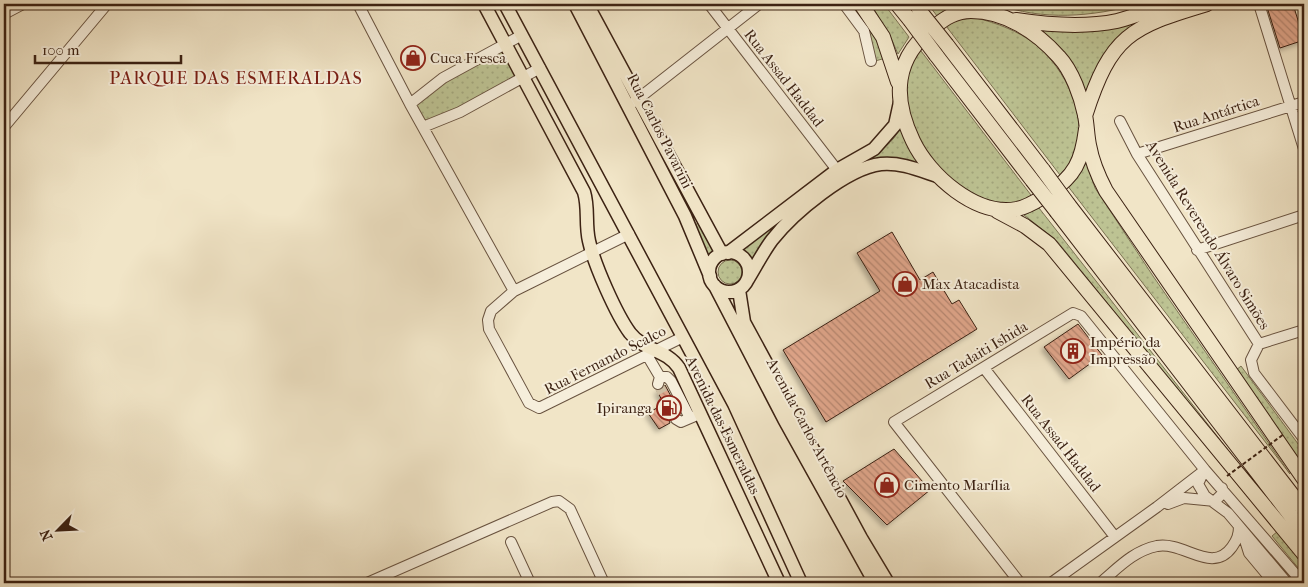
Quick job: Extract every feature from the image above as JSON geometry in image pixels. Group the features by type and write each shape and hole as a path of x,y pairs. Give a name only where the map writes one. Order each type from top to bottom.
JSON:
{"highway":[{"path":"861,4 883,37 912,140 923,159 937,176 963,195 1025,226 1049,244 1304,554"},
{"path":"897,4 914,11 947,45 1037,175 1304,533"},
{"path":"979,4 1005,17 1042,40 1060,58 1073,81 1086,122 1095,167 1106,191 1304,480"},
{"path":"900,92 903,62 909,52 921,38 944,19 962,12 1052,24 1103,23 1125,19 1168,4"},
{"path":"989,208 1004,210 1028,206 1068,179 1080,161 1086,122 1106,64 1127,37 1146,24 1207,4"},
{"path":"914,11 936,55 1037,175"},
{"path":"1062,208 1304,510"}],"main road":[{"name":"Avenida das Esmeraldas","path":"484,4 584,192 588,205 588,230 593,253 627,328 634,338 652,353 673,358 696,416 779,583"},
{"name":"Avenida das Esmeraldas","path":"504,4 629,234 739,446 801,583"},
{"name":"Rua Carlos Pavarini","path":"575,4 725,253"},
{"name":"Rua Carlos Pavarini","path":"587,4 685,216 712,281"},
{"path":"900,92 895,124 886,137 864,156 837,170 712,263 712,281 726,292 739,290 772,240 790,220 834,186 865,168 894,164 918,169 937,176"},
{"path":"685,216 697,209"},
{"path":"725,253 734,253 745,260 748,266 748,279"},
{"name":"Avenida Carlos Artêncio","path":"712,281 784,419 875,583"},
{"name":"Avenida Carlos Artêncio","path":"739,290 744,322 852,522 888,583"}],"street":[{"path":"4,14 23,4"},
{"path":"4,127 107,4"},
{"path":"358,4 410,104 514,291 629,234"},
{"name":"Rua Assad Haddad","path":"709,4 837,170"},
{"path":"633,102 759,4"},
{"path":"844,4 864,31 871,61"},
{"path":"1259,4 1304,149"},
{"path":"410,104 443,78 522,35"},
{"path":"423,127 460,112 540,68"},
{"name":"Rua Antártica","path":"1137,154 1304,102"},
{"name":"Avenida Reverendo Álvaro Simões","path":"1120,121 1131,138 1137,154 1259,344 1251,360 1254,373 1304,439"},
{"path":"1197,250 1304,214"},
{"name":"Rua Fernando Scalco","path":"514,291 498,303 488,320 489,329 529,403 540,408 683,337"},
{"name":"Rua Tadaiti Ishida","path":"1020,583 894,422 1073,313 1081,316 1205,470"},
{"path":"1259,344 1304,330"},
{"path":"652,353 659,380 667,377 696,416 681,422 676,419"},
{"name":"Rua Assad Haddad","path":"984,368 1115,537"},
{"path":"1205,470 1303,583"},
{"path":"1205,470 1198,484 1211,502 1228,513 1287,583"},
{"path":"1051,583 1158,508 1205,470"},
{"path":"1158,508 1184,498 1211,502 1220,498 1222,488"},
{"path":"367,583 552,502 559,501 570,509 604,583"},
{"path":"1100,583 1129,558 1144,550 1160,546 1173,546 1205,558 1217,559 1228,552 1234,544 1239,536 1239,526"},
{"path":"1239,526 1249,553 1274,583"},
{"path":"511,542 530,583"}],"path":[{"path":"1227,476 1284,434"}],"green space":[{"path":"847,4 856,4 872,27 886,58 875,61"},
{"path":"871,4 884,4 909,37 898,54 891,38"},
{"path":"928,4 966,4 937,16"},
{"path":"996,4 1091,6 1139,4 1103,12 1049,15 1031,13"},
{"path":"976,18 1007,28 1028,39 1046,54 1065,80 1077,111 1079,127 1078,142 1073,157 1060,175 946,26 955,20"},
{"path":"1136,20 1138,23 1100,62 1087,97 1066,56 1052,40 1032,26"},
{"path":"505,43 523,78 423,127 410,104"},
{"path":"918,47 1034,199 1014,204 988,201 968,192 950,179 934,163 922,144 913,123 907,101 905,75"},
{"path":"901,125 921,165 863,164 862,162 880,151 895,137"},
{"path":"1086,161 1095,188 1153,276 1290,474 1067,185"},
{"path":"1039,208 1285,523 1057,241 1024,215"},
{"path":"789,213 751,263 741,250"},
{"path":"698,223 714,252 706,260 695,225"},
{"path":"730,260 735,261 741,267 741,277 735,283 730,284 725,283 719,277 718,272 719,267 725,261"},
{"path":"1241,366 1304,452 1304,467 1235,371"},
{"path":"1278,531 1304,562 1304,575 1272,536"}],"building":[{"path":"1266,4 1293,4 1304,40 1280,48"},
{"path":"892,232 920,280 933,272 952,304 959,300 977,329 826,422 783,350 880,291 857,253"},
{"name":"Império da Impressão","path":"1078,324 1102,355 1069,379 1044,347"},
{"name":"Ipiranga","path":"665,385 680,413 672,413 669,418 670,423 659,429 648,413 664,404 657,391"},
{"name":"Cimento Marília","path":"894,449 930,490 887,525 843,481"}],"tunnel":[{"path":"658,384 676,419"}],"place":[{"name":"Cuca Fresca","path":"413,58"},
{"name":"Max Atacadista","path":"905,284"},
{"name":"Império da Impressão","path":"1073,351"},
{"name":"Ipiranga","path":"669,408"},
{"name":"Cimento Marília","path":"887,485"}],"district":[{"name":"PARQUE DAS ESMERALDAS","path":"236,78"}]}
